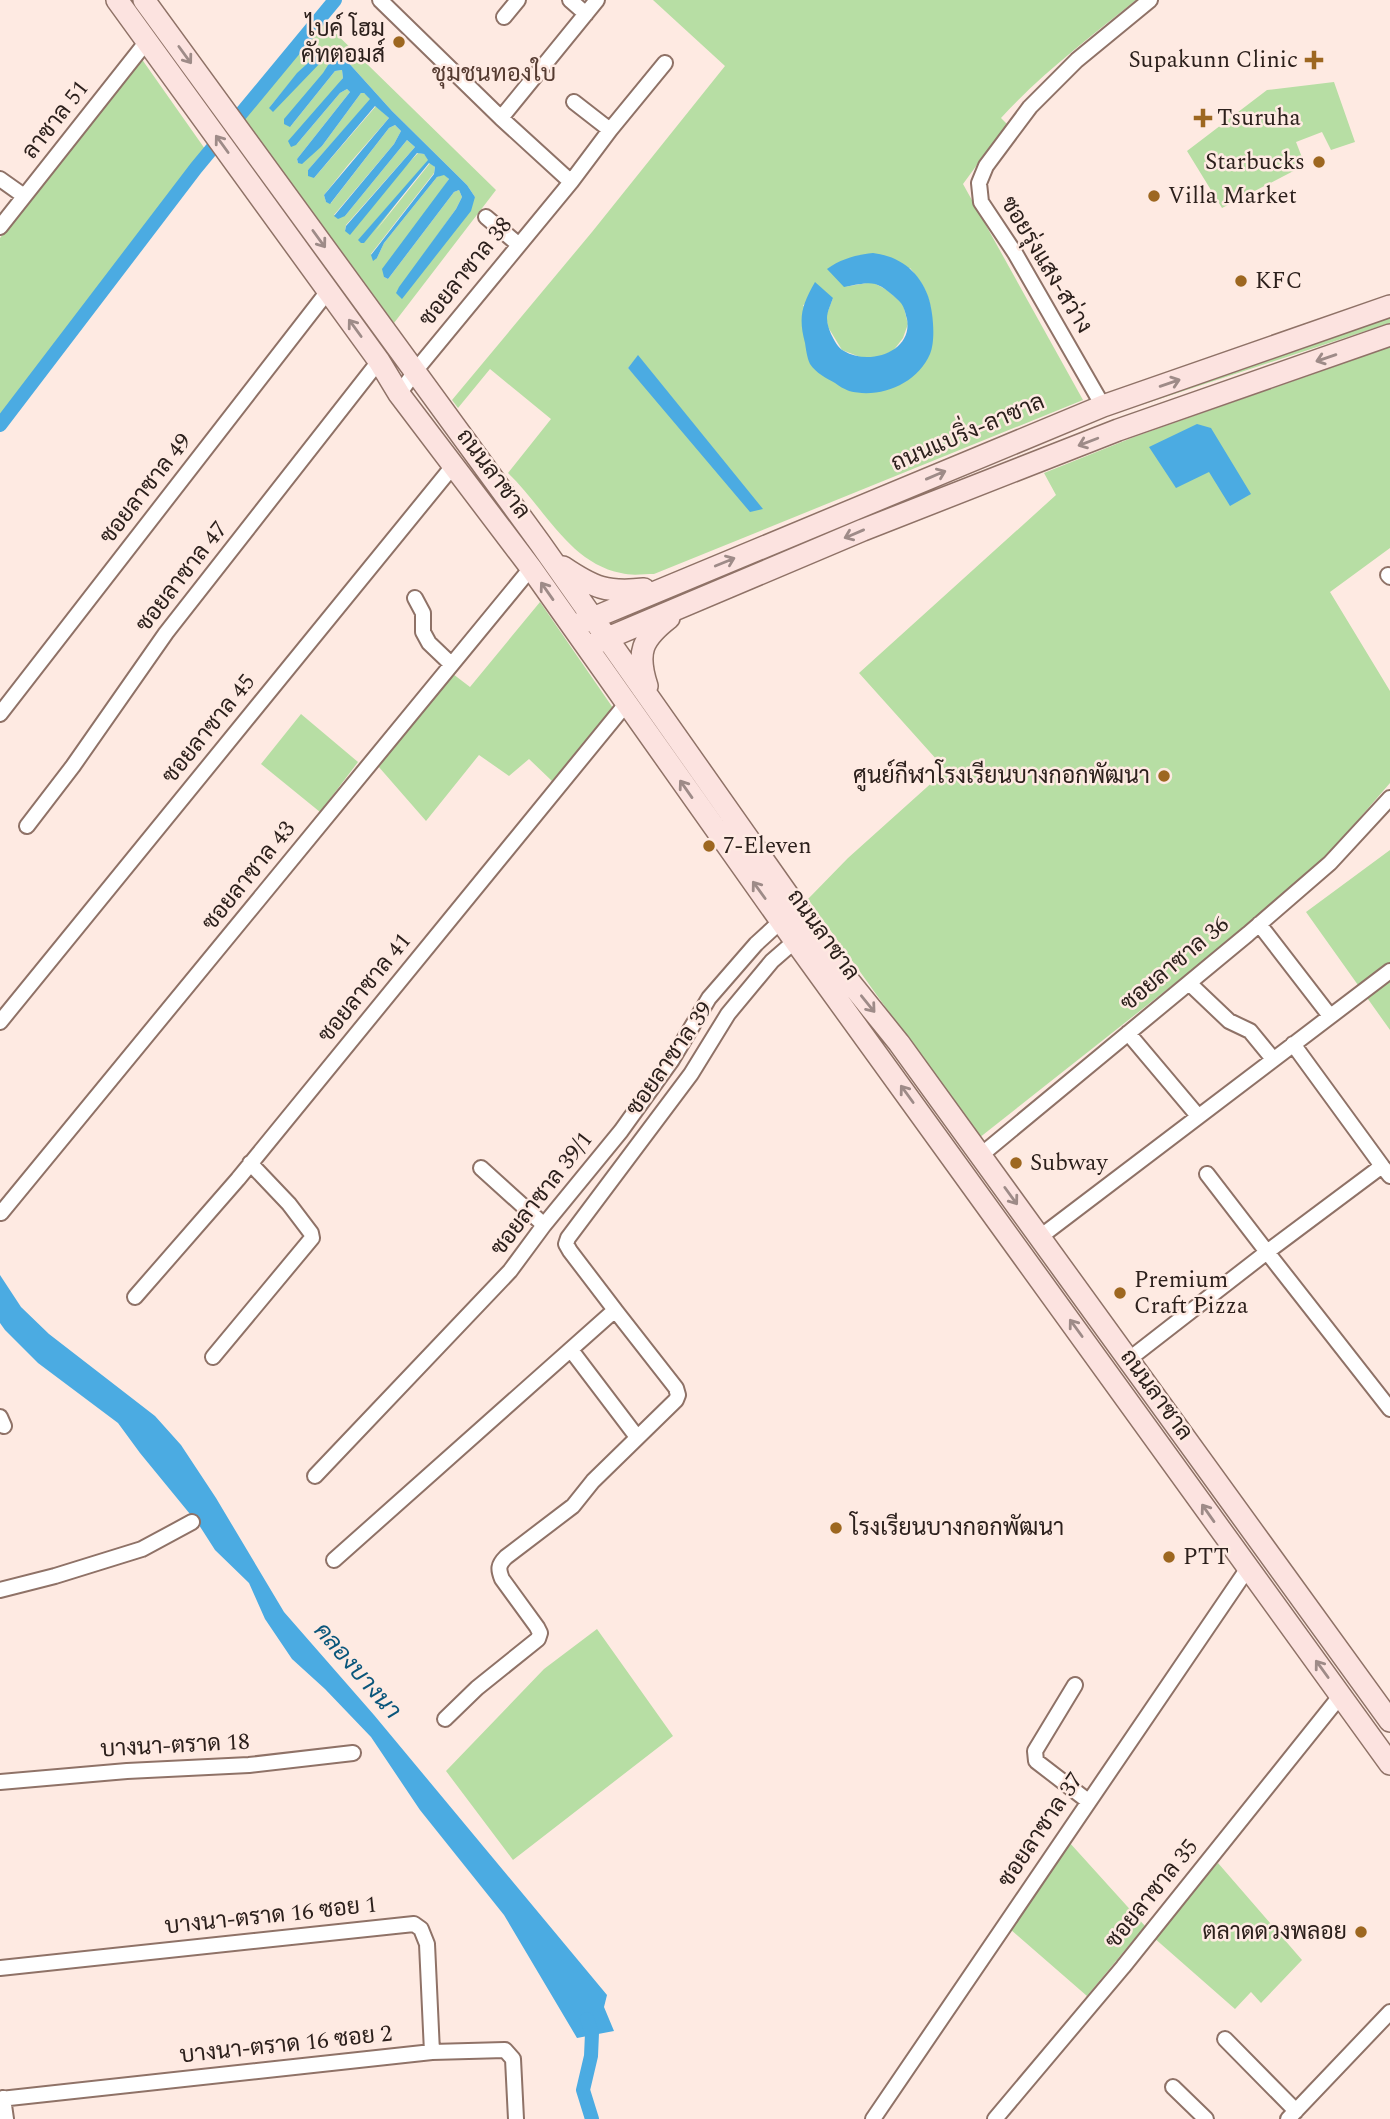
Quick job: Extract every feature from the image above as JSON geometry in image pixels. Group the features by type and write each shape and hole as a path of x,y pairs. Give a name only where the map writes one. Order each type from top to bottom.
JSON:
{"street":[{"name":"ถนนลาซาล","path":"117,0 379,361 399,394 531,568 795,941 899,1043 1390,1721"},
{"name":"ถนนลาซาล","path":"144,0 416,370 662,714 962,1171 1390,1765"},
{"path":"380,0 571,182"},
{"path":"504,17 518,0"},
{"path":"570,0 586,15"},
{"path":"501,118 597,0"},
{"name":"ซอยรุ่งแสง-สว่าง","path":"1103,406 1015,254 981,202 979,183 986,166 1030,107 1077,60 1150,0"},
{"name":"ลาซาล 51","path":"0,227 147,41"},
{"name":"ซอยลาซาล 38","path":"399,394 665,62"},
{"path":"574,102 610,130"},
{"path":"0,179 24,196"},
{"path":"486,217 519,244"},
{"name":"ซอยลาซาล 49","path":"0,714 328,291"},
{"name":"ถนนแบริ่ง-ลาซาล","path":"572,627 1103,406 1390,306"},
{"path":"586,647 863,530 1135,424 1390,335"},
{"name":"ซอยลาซาล 47","path":"27,826 166,632 379,361"},
{"path":"1125,398 1135,424"},
{"path":"448,458 462,434"},
{"name":"ซอยลาซาล 45","path":"0,1022 448,458"},
{"path":"540,543 560,565 595,586 614,591 653,588 681,580"},
{"name":"ซอยลาซาล 43","path":"1,1213 531,568"},
{"path":"415,598 424,613 423,632 429,643 452,664"},
{"path":"662,714 643,673 641,653 653,631 701,598"},
{"name":"ซอยลาซาล 41","path":"135,1297 250,1163 626,704"},
{"name":"ซอยลาซาล 36","path":"981,1155 1329,863 1390,798"},
{"name":"ซอยลาซาล 39/1","path":"315,1476 510,1271 621,1131 672,1060 709,998 756,944 781,921"},
{"path":"1259,924 1330,1016"},
{"name":"ซอยลาซาล 39","path":"445,1720 477,1688 538,1639 540,1633 537,1627 502,1579 499,1564 573,1506 593,1480 676,1400 678,1395 676,1388 570,1251 566,1244 568,1238 691,1074 728,1014 772,961 795,941"},
{"path":"1040,1237 1390,971"},
{"path":"1189,983 1229,1021 1250,1031 1273,1059"},
{"path":"1128,1033 1198,1116"},
{"path":"1128,1360 1267,1252 1386,1171 1293,1044"},
{"path":"962,1171 981,1155"},
{"path":"213,1357 312,1238 289,1204 250,1163"},
{"path":"481,1168 544,1225"},
{"path":"1207,1174 1390,1409"},
{"path":"334,1560 615,1310"},
{"path":"571,1350 637,1437"},
{"path":"0,1590 142,1549 192,1522"},
{"name":"ซอยลาซาล 37","path":"873,2119 1248,1569"},
{"path":"1075,1685 1035,1751 1034,1757 1088,1801"},
{"name":"ซอยลาซาล 35","path":"995,2119 1123,1968 1340,1695"},
{"name":"บางนา-ตราด 18","path":"0,1782 127,1771 249,1765 354,1753"},
{"name":"บางนา-ตราด 16 ซอย 1","path":"0,1968 414,1924 421,1929 427,1944 432,2052"},
{"path":"1225,2039 1292,2115 1390,2012"},
{"name":"บางนา-ตราด 16 ซอย 2","path":"2,2099 432,2052 505,2050 513,2059 516,2119"},
{"path":"1174,2087 1206,2119"},
{"path":"2,2099 6,2119"}],"green space":[{"path":"653,0 1136,0 1083,42 1016,102 1001,118 1007,124 963,184 1083,400 654,574 625,574 603,567 572,546 508,473 551,419 490,369 458,408 452,400 725,66","holes":["910,268 928,297 933,331 849,391 803,305 833,298 826,316 828,327 842,350 860,357 877,358 893,351 903,338 908,324 903,304 887,290 872,282 844,287","638,356 762,509 628,368"]},
{"path":"323,21 496,190 394,323 244,118","holes":["320,51 346,60 392,111 467,185 475,197 396,293 456,209 462,197 459,190 454,192 388,279 384,277 449,179 444,174 437,177 384,243 377,258 371,254 434,173 435,167 430,163 374,233 429,160 424,154 418,153 345,231 346,225 415,147 407,140 345,216 334,215 394,144 401,131 395,125 389,128 331,203 326,202 324,195 389,118 376,106 314,178 308,170 371,99 361,93 322,146 298,163 297,159 350,92 347,89 340,93 296,145 343,78 342,70 335,71 290,127 330,63 323,60 269,108"]},
{"path":"141,58 205,149 0,417 0,238"},
{"path":"1334,82 1355,142 1331,150 1322,132 1296,142 1305,165 1222,208 1187,151 1267,90"},
{"path":"1390,313 1390,323 1141,405 1140,402"},
{"name":"ศูนย์กีฬาโรงเรียนบางกอกพัฒนา","path":"1390,347 1390,548 1330,592 1390,691 1390,783 1326,857 1255,920 979,1138 808,899 848,858 946,770 859,673 1056,495 1044,473 1134,437"},
{"path":"540,602 613,708 552,781 529,759 509,776 479,755 426,821 378,766 453,674 470,687"},
{"path":"301,714 358,762 320,812 261,764"},
{"path":"1390,850 1390,1030 1306,912"},
{"path":"597,1629 673,1736 513,1860 446,1771 544,1669"},
{"path":"1069,1842 1145,1926 1087,1996 1010,1929"},
{"path":"1218,1863 1302,1960 1261,2003 1251,1992 1235,2009 1153,1937"}],"water":[{"path":"332,50 346,60 392,111 467,185 475,197 471,211 402,299 396,293 399,287 462,197 459,190 454,192 388,279 384,277 382,269 449,179 444,175 437,177 384,243 373,261 371,255 434,174 435,167 429,163 364,243 358,240 428,160 424,154 417,153 350,235 345,231 346,226 415,147 407,140 345,216 338,219 334,216 394,144 401,131 395,125 389,128 330,204 326,202 324,195 389,118 375,106 314,178 308,176 308,170 370,99 361,93 322,146 302,164 298,163 297,159 350,92 347,89 340,93 296,145 291,147 288,141 343,78 342,70 335,71 290,127 284,124 284,119 330,62 323,60 273,112 269,108 297,73 321,51"},
{"path":"873,253 899,261 919,279 930,302 933,341 924,365 907,381 885,391 861,393 843,388 812,367 807,356 802,318 804,305 815,282 833,298 827,322 833,339 842,350 865,357 877,356 896,348 907,330 907,319 900,302 878,285 844,287 827,269 848,258"},
{"path":"638,355 763,509 750,512 628,368"},
{"path":"1197,424 1211,428 1251,494 1230,506 1209,472 1176,488 1149,447"},
{"path":"0,1275 21,1307 49,1334 155,1416 181,1445 284,1612 374,1715 607,1995 604,2007 614,2031 577,2038 504,1915 420,1810 371,1737 292,1659 265,1619 249,1583 215,1550 199,1525 118,1423 38,1363 5,1330 0,1323"}],"waterway":[{"path":"0,425 196,168 335,0"},
{"name":"คลองบางนา","path":"587,2019 592,2033 591,2056 583,2090 592,2119"}],"place":[{"name":"ไบค์ โฮม คัทตอมส์","path":"399,42"},
{"name":"Supakunn Clinic","path":"1314,60"},
{"name":"Tsuruha","path":"1203,118"},
{"name":"Starbucks","path":"1319,162"},
{"name":"Villa Market","path":"1154,196"},
{"name":"KFC","path":"1241,281"},
{"name":"ศูนย์กีฬาโรงเรียนบางกอกพัฒนา","path":"1164,776"},
{"name":"7-Eleven","path":"709,846"},
{"name":"Subway","path":"1016,1163"},
{"name":"Premium Craft Pizza","path":"1120,1293"},
{"name":"โรงเรียนบางกอกพัฒนา","path":"836,1528"},
{"name":"PTT","path":"1169,1557"},
{"name":"ตลาดดวงพลอย","path":"1361,1932"}],"district":[{"name":"ชุมชนทองใบ","path":"494,74"}]}
